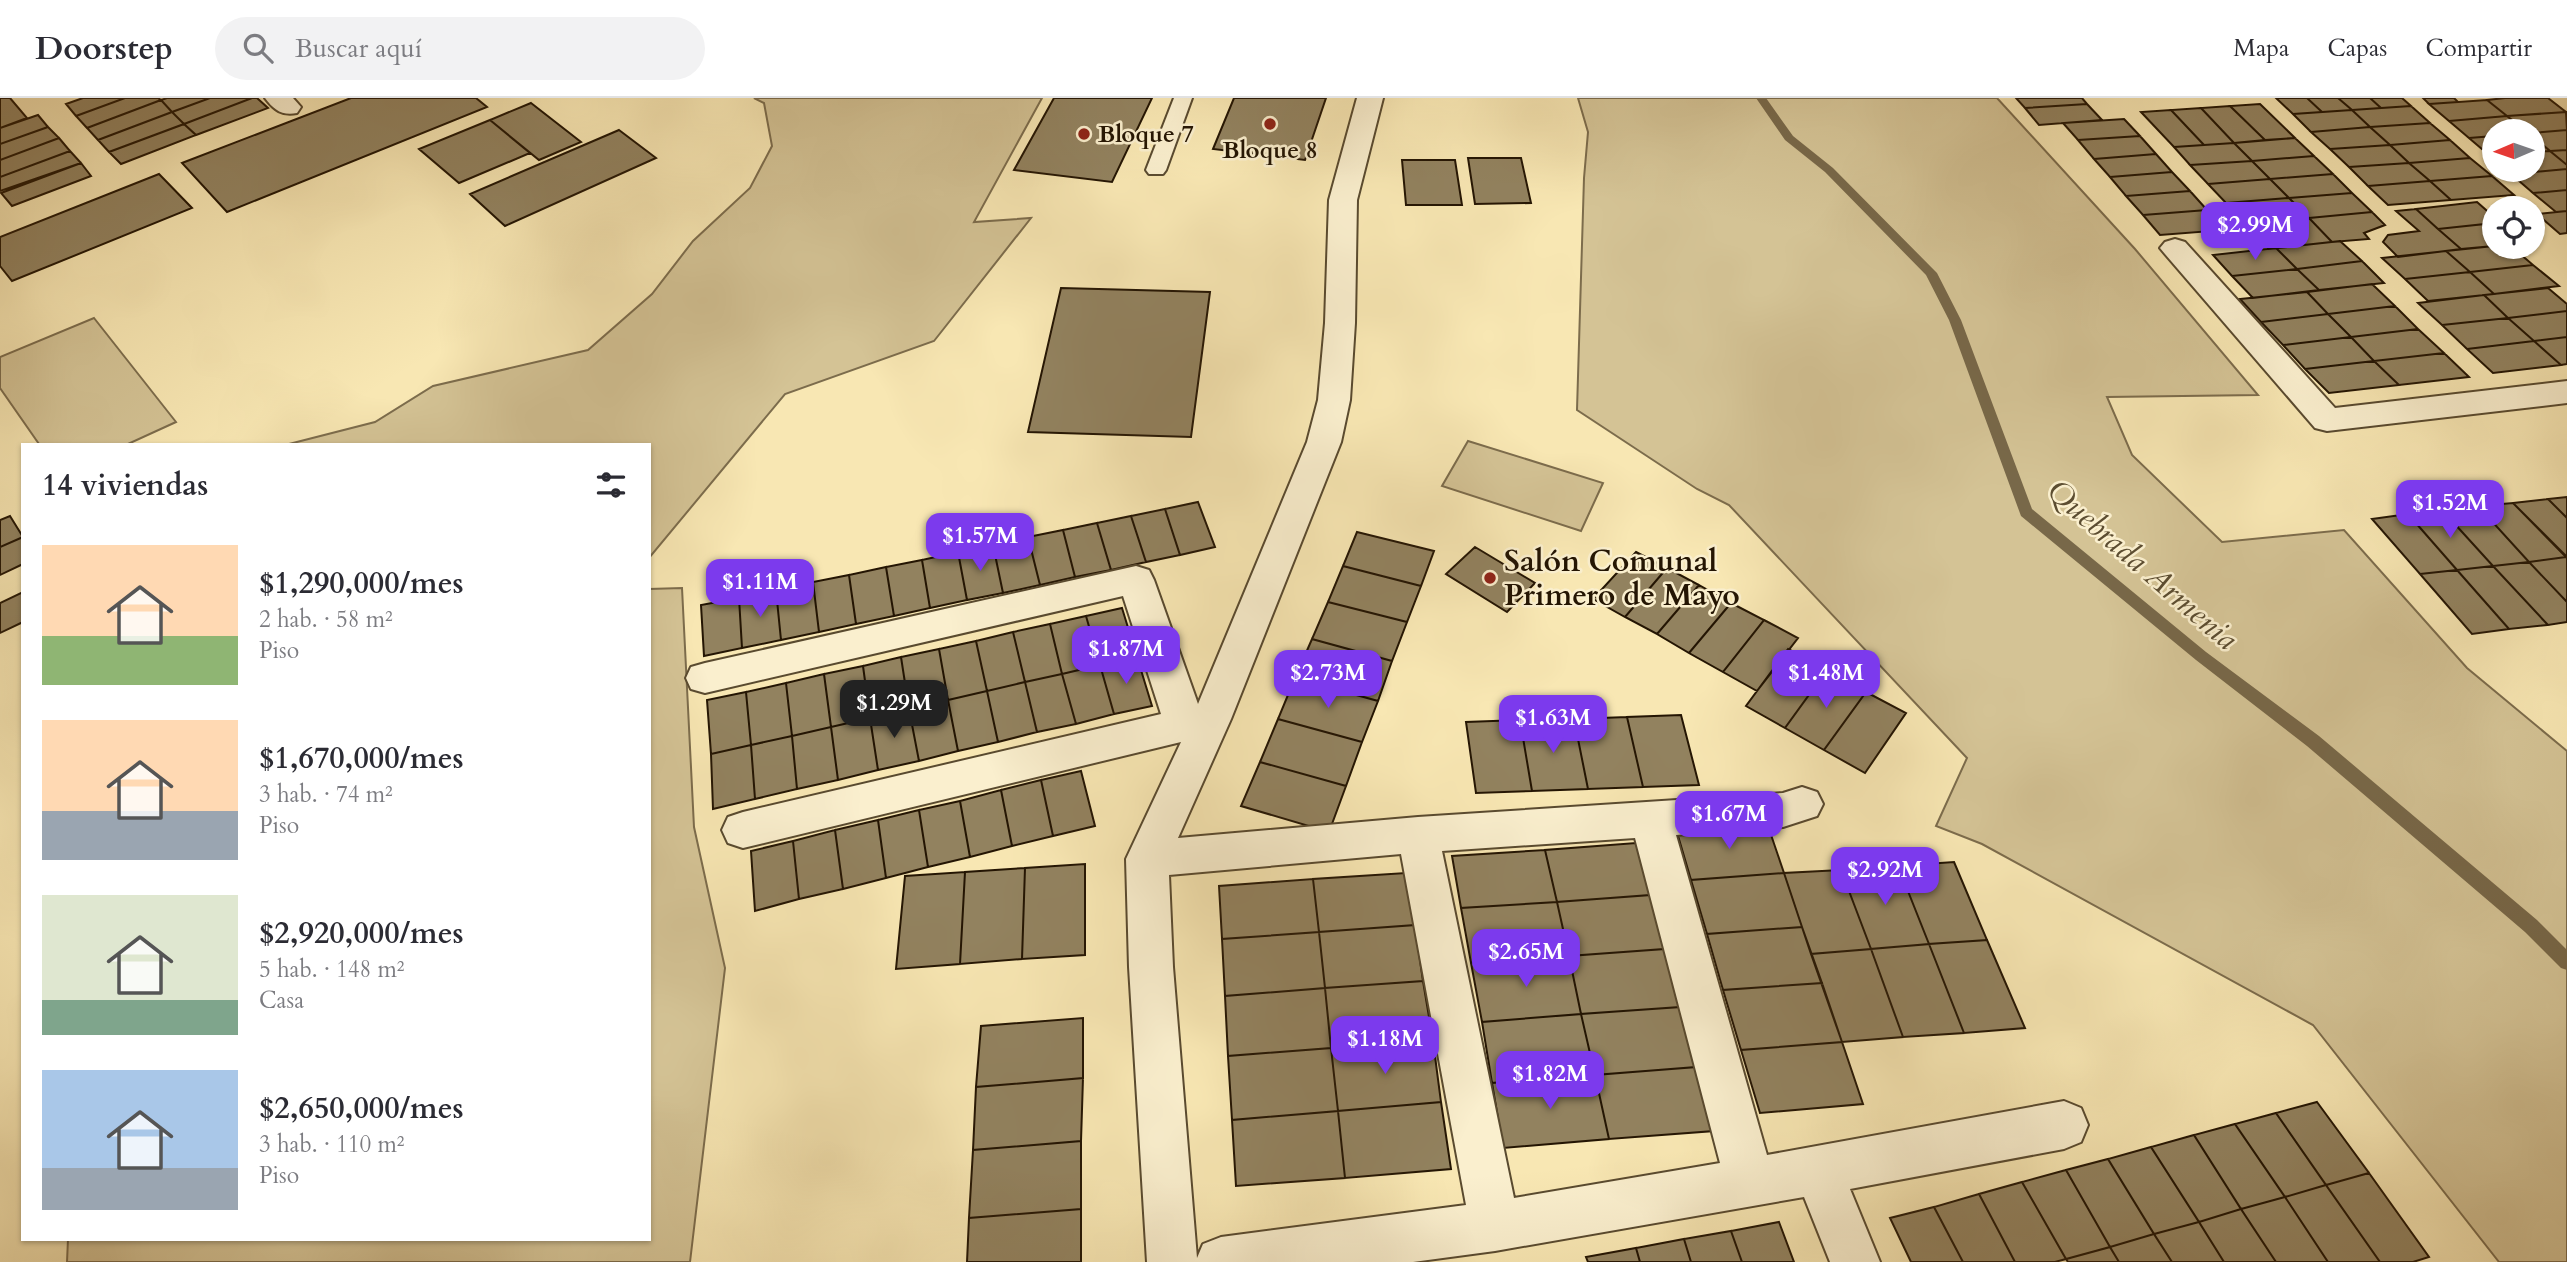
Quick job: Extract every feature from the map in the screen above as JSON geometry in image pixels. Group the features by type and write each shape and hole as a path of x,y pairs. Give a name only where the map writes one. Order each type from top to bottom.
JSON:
{"street":[{"path":"1172,1262 1151,967 1147,859 1198,722 1324,442 1334,400 1340,323 1343,200 1370,98"},
{"path":"2175,248 2327,420 2567,391"},
{"path":"705,678 1136,580 1172,681 1198,722"},
{"path":"743,830 1198,722"},
{"path":"1147,859 1418,835 1783,810 1802,804"},
{"path":"1651,820 1749,1183"},
{"path":"1418,835 1495,1226"},
{"path":"1221,1262 1495,1226 1818,1171 2064,1125"},
{"path":"1818,1171 1854,1262"}],"lane":[{"path":"1156,170 1183,98"}],"shaded area":[{"path":"754,98 1042,98 974,222 1031,218 934,341 785,394 651,556 651,443 293,443 375,422 433,386 588,350 652,294 693,241 750,188 772,146 764,103"},
{"path":"1578,98 1997,98 2135,249 2258,395 2107,397 2132,455 2222,542 2344,530 2467,668 2567,751 2567,1262 2499,1262 2313,1025 1982,844 1936,826 1967,758 1729,505 1697,489 1577,410 1584,178 1588,132"},
{"path":"94,318 176,422 130,443 38,443 0,388 0,357"},
{"path":"1468,441 1603,483 1581,531 1442,486"},
{"path":"682,588 694,827 725,968 690,1262 67,1262 68,1241 651,1241 651,589"}],"building":[{"path":"0,98 10,98 27,118 0,128"},
{"path":"83,98 125,98 76,116 66,104"},
{"path":"125,98 161,100 87,128 76,116"},
{"path":"210,98 172,112 161,100"},
{"path":"210,98 252,98 184,124 172,112"},
{"path":"257,98 268,108 196,135 184,124"},
{"path":"351,98 476,98 487,107 227,212 182,163"},
{"name":"Bloque 7","path":"1054,98 1152,98 1112,182 1014,170"},
{"name":"Bloque 8","path":"1234,98 1326,98 1305,160 1213,149"},
{"path":"2016,98 2082,98 2087,104 2025,108"},
{"path":"2276,98 2307,98 2322,112 2293,114"},
{"path":"2307,98 2338,98 2352,110 2322,112"},
{"path":"2338,98 2370,98 2381,108 2352,110"},
{"path":"2370,98 2402,98 2411,106 2381,108"},
{"path":"2423,98 2454,98 2458,102 2429,104"},
{"path":"2548,98 2566,112 2507,116 2487,100"},
{"path":"161,100 172,112 98,140 87,128"},
{"path":"2487,100 2507,116 2449,121 2429,104"},
{"path":"531,103 581,142 539,160 490,120"},
{"path":"2087,104 2102,120 2039,125 2025,108"},
{"path":"2260,104 2295,138 2265,140 2230,106"},
{"path":"2230,106 2265,140 2234,143 2201,108"},
{"path":"2411,106 2430,123 2370,127 2352,110"},
{"path":"2201,108 2234,143 2204,145 2171,110"},
{"path":"2171,110 2204,145 2174,147 2141,112"},
{"path":"2352,110 2370,127 2311,132 2293,114"},
{"path":"172,112 184,124 109,152 98,140"},
{"path":"2566,112 2567,130 2545,132 2545,119 2511,119 2507,116"},
{"path":"38,115 48,127 0,144 0,128"},
{"path":"2507,116 2511,119 2482,119 2482,137 2469,138 2449,121"},
{"path":"2124,119 2140,136 2078,140 2063,123"},
{"path":"490,120 530,153 459,183 419,149"},
{"path":"2430,123 2450,140 2390,145 2370,127"},
{"path":"184,124 196,135 121,164 109,152"},
{"path":"48,127 59,138 0,160 0,144"},
{"path":"2370,127 2390,145 2330,149 2311,132"},
{"path":"619,130 656,158 505,226 470,194"},
{"path":"2567,130 2567,150 2550,151 2545,147 2545,132"},
{"path":"2140,136 2156,154 2094,159 2078,140"},
{"path":"2482,137 2482,149 2469,138"},
{"path":"59,138 70,151 0,177 0,160"},
{"path":"2295,138 2314,156 2252,161 2234,143"},
{"path":"2450,140 2470,158 2409,163 2390,145"},
{"path":"2234,143 2252,161 2190,165 2174,147"},
{"path":"2390,145 2409,163 2349,167 2330,149"},
{"path":"2567,150 2567,165 2550,151"},
{"path":"70,151 81,163 0,191 0,177"},
{"path":"2545,151 2550,151 2567,165 2567,169 2545,171"},
{"path":"2156,154 2172,172 2110,177 2094,159"},
{"path":"2314,156 2333,174 2270,179 2252,161"},
{"path":"1468,158 1521,158 1531,203 1475,204"},
{"path":"2470,158 2482,168 2482,177 2430,181 2409,163"},
{"path":"1402,160 1455,160 1462,205 1406,205"},
{"path":"2252,161 2270,179 2208,184 2190,165"},
{"path":"81,163 91,176 12,206 1,193"},
{"path":"2409,163 2430,181 2368,186 2349,167"},
{"path":"2567,169 2567,190 2533,193 2520,182 2545,182 2545,171"},
{"path":"2172,172 2190,191 2126,196 2110,177"},
{"path":"159,174 192,208 12,281 0,266 0,237"},
{"path":"2333,174 2352,193 2289,198 2270,179"},
{"path":"2482,177 2482,182 2499,182 2514,195 2451,200 2430,181"},
{"path":"2270,179 2289,198 2226,203 2208,184"},
{"path":"2430,181 2451,200 2388,205 2368,186"},
{"path":"2567,190 2567,211 2556,212 2545,203 2545,196 2533,193"},
{"path":"2190,191 2207,210 2143,215 2126,196"},
{"path":"2352,193 2372,212 2309,218 2289,198"},
{"path":"2289,198 2309,218 2244,223 2226,203"},
{"path":"2477,202 2482,206 2482,224 2438,229 2416,209"},
{"path":"2416,209 2461,249 2398,257 2383,242 2388,235 2419,231 2396,211"},
{"path":"2207,210 2225,230 2160,235 2143,215"},
{"path":"2567,211 2567,233 2560,234 2545,221 2545,213"},
{"path":"2372,212 2385,225 2364,233 2369,239 2332,242 2309,218"},
{"path":"2309,218 2332,242 2269,249 2244,223"},
{"path":"2482,224 2482,247 2461,249 2438,229"},
{"path":"2340,241 2362,261 2297,269 2276,248"},
{"path":"2482,247 2482,259 2526,259 2533,265 2470,272 2446,251"},
{"path":"2276,248 2297,269 2232,276 2213,255"},
{"path":"2446,251 2470,272 2405,279 2382,258"},
{"path":"2362,261 2384,283 2319,290 2297,269"},
{"path":"2533,265 2559,286 2494,294 2470,272"},
{"path":"2297,269 2319,290 2253,298 2232,276"},
{"path":"2470,272 2494,294 2428,301 2405,279"},
{"path":"2372,284 2395,306 2328,314 2307,292"},
{"path":"1061,288 1210,292 1191,437 1028,432"},
{"path":"2548,288 2567,304 2567,311 2508,318 2484,295"},
{"path":"2307,292 2328,314 2261,322 2240,299"},
{"path":"2484,295 2508,318 2442,325 2418,303"},
{"path":"2395,306 2418,329 2351,337 2328,314"},
{"path":"2567,311 2567,337 2534,341 2508,318"},
{"path":"2328,314 2351,337 2283,345 2261,322"},
{"path":"2508,318 2534,341 2467,349 2442,325"},
{"path":"2418,329 2444,353 2374,361 2351,337"},
{"path":"2351,337 2374,361 2305,369 2283,345"},
{"path":"2567,337 2567,364 2561,365 2534,341"},
{"path":"2534,341 2561,365 2493,373 2467,349"},
{"path":"2444,353 2469,377 2399,385 2374,361"},
{"path":"2374,361 2399,385 2329,393 2305,369"},
{"path":"2567,497 2567,518 2548,499"},
{"path":"2548,499 2567,518 2567,557 2513,503"},
{"path":"1198,502 1215,547 1180,555 1165,509"},
{"path":"2513,503 2566,557 2529,562 2478,506"},
{"path":"2478,506 2529,562 2493,566 2443,511"},
{"path":"1165,509 1180,555 1146,562 1131,516"},
{"path":"2443,511 2493,566 2457,570 2408,514"},
{"path":"2408,514 2457,570 2420,574 2372,519"},
{"path":"10,516 21,538 0,547 0,520"},
{"path":"1131,516 1146,562 1111,570 1097,523"},
{"path":"1097,523 1111,570 1075,577 1063,530"},
{"path":"1063,530 1075,577 1040,585 1028,537"},
{"path":"1357,532 1434,551 1421,586 1343,566"},
{"path":"1028,537 1040,585 1003,593 993,545"},
{"path":"21,538 21,565 0,575 0,547"},
{"path":"993,545 1003,593 967,600 958,552"},
{"name":"Salón Comunal Primero de Mayo","path":"1475,547 1535,583 1507,612 1446,574"},
{"path":"958,552 967,600 930,608 922,560"},
{"path":"1636,552 1667,568 1625,617 1593,599"},
{"path":"2567,558 2567,602 2529,562"},
{"path":"922,560 930,608 894,616 886,567"},
{"path":"2529,562 2567,602 2567,622 2548,625 2493,566"},
{"path":"1343,566 1421,586 1407,622 1328,602"},
{"path":"2493,566 2548,625 2509,629 2457,570"},
{"path":"886,567 894,616 856,624 849,575"},
{"path":"1667,568 1699,585 1657,634 1625,617"},
{"path":"2457,570 2509,629 2472,634 2420,574"},
{"path":"849,575 856,624 819,632 813,582"},
{"path":"813,582 819,632 781,640 776,590"},
{"path":"1699,585 1731,603 1689,653 1657,634"},
{"path":"776,590 781,640 742,648 739,598"},
{"path":"21,593 21,623 0,633 0,603"},
{"path":"739,598 742,648 704,656 701,605"},
{"path":"1328,602 1407,622 1392,661 1312,639"},
{"path":"1731,603 1764,620 1723,672 1689,653"},
{"path":"1122,608 1137,657 1100,665 1086,616"},
{"path":"1086,616 1100,665 1062,674 1050,624"},
{"path":"1764,620 1798,638 1757,691 1723,672"},
{"path":"1050,624 1062,674 1025,682 1013,632"},
{"path":"1013,632 1025,682 987,691 976,641"},
{"path":"1312,639 1392,661 1378,701 1295,678"},
{"path":"976,641 987,691 948,700 939,649"},
{"path":"939,649 948,700 909,709 901,657"},
{"path":"1788,649 1827,670 1785,728 1746,706"},
{"path":"901,657 909,709 870,718 863,666"},
{"path":"1137,657 1152,706 1114,714 1100,665"},
{"path":"1100,665 1114,714 1076,724 1062,674"},
{"path":"863,666 870,718 831,727 824,674"},
{"path":"1827,670 1866,692 1824,750 1785,728"},
{"path":"824,674 831,727 792,736 786,683"},
{"path":"1062,674 1076,724 1037,732 1025,682"},
{"path":"1295,678 1378,701 1362,742 1278,719"},
{"path":"1025,682 1037,732 998,742 987,691"},
{"path":"786,683 792,736 751,745 746,692"},
{"path":"987,691 998,742 958,751 948,700"},
{"path":"746,692 751,745 711,754 707,700"},
{"path":"1866,692 1906,713 1865,773 1824,750"},
{"path":"948,700 958,751 919,761 909,709"},
{"path":"909,709 919,761 878,770 870,718"},
{"path":"1681,715 1699,785 1643,787 1627,717"},
{"path":"1627,717 1643,787 1588,789 1574,719"},
{"path":"870,718 878,770 838,780 831,727"},
{"path":"1278,719 1362,742 1346,786 1260,762"},
{"path":"1574,719 1588,789 1532,791 1520,720"},
{"path":"1520,720 1532,791 1476,793 1466,722"},
{"path":"831,727 838,780 797,789 792,736"},
{"path":"792,736 797,789 755,799 751,745"},
{"path":"751,745 755,799 713,809 711,754"},
{"path":"1260,762 1346,786 1329,832 1241,806"},
{"path":"1081,771 1095,826 1053,836 1041,780"},
{"path":"1041,780 1053,836 1012,846 1001,790"},
{"path":"1001,790 1012,846 970,857 960,801"},
{"path":"960,801 970,857 928,867 919,810"},
{"path":"919,810 928,867 886,878 878,820"},
{"path":"878,820 886,878 843,889 835,830"},
{"path":"1767,823 1784,873 1691,880 1676,829"},
{"path":"835,830 843,889 799,899 793,841"},
{"path":"793,841 799,899 755,911 751,851"},
{"path":"1636,843 1650,895 1557,902 1545,850"},
{"path":"1545,850 1557,902 1461,908 1452,856"},
{"path":"1954,862 1987,940 1929,944 1898,866"},
{"path":"1085,864 1085,955 1022,959 1025,868"},
{"path":"1898,866 1929,944 1871,949 1841,870"},
{"path":"1025,868 1022,959 960,964 965,872"},
{"path":"1841,870 1871,949 1811,954 1784,873"},
{"path":"965,872 960,964 896,969 905,876"},
{"path":"1406,873 1415,925 1319,932 1313,879"},
{"path":"1784,873 1802,927 1707,934 1691,880"},
{"path":"1313,879 1319,932 1222,939 1219,886"},
{"path":"1650,895 1664,949 1569,956 1557,902"},
{"path":"1557,902 1569,956 1471,963 1461,908"},
{"path":"1415,925 1423,981 1325,988 1319,932"},
{"path":"1802,927 1822,983 1723,990 1707,934"},
{"path":"1319,932 1325,988 1225,996 1222,939"},
{"path":"1987,940 2025,1028 1964,1033 1929,944"},
{"path":"1929,944 1964,1033 1903,1037 1871,949"},
{"path":"1664,949 1680,1007 1581,1014 1569,956"},
{"path":"1871,949 1903,1037 1842,1042 1811,954"},
{"path":"1569,956 1581,1014 1482,1022 1471,963"},
{"path":"1423,981 1433,1041 1331,1048 1325,988"},
{"path":"1822,983 1842,1042 1741,1050 1723,990"},
{"path":"1325,988 1331,1048 1228,1056 1225,996"},
{"path":"1680,1007 1696,1067 1595,1075 1581,1014"},
{"path":"1581,1014 1595,1075 1492,1083 1482,1022"},
{"path":"1083,1018 1083,1078 976,1087 981,1026"},
{"path":"1433,1041 1441,1102 1338,1111 1331,1048"},
{"path":"1842,1042 1863,1104 1760,1113 1741,1050"},
{"path":"1331,1048 1338,1111 1232,1120 1228,1056"},
{"path":"1696,1067 1714,1131 1609,1139 1595,1075"},
{"path":"1595,1075 1609,1139 1503,1148 1492,1083"},
{"path":"1083,1078 1081,1141 973,1150 976,1087"},
{"path":"1441,1102 1451,1169 1345,1178 1338,1111"},
{"path":"2317,1102 2369,1173 2326,1185 2276,1113"},
{"path":"1338,1111 1345,1178 1236,1186 1232,1120"},
{"path":"2276,1113 2326,1185 2285,1197 2235,1124"},
{"path":"2235,1124 2285,1197 2241,1209 2194,1135"},
{"path":"2194,1135 2241,1209 2199,1222 2151,1147"},
{"path":"1081,1141 1081,1209 969,1218 973,1150"},
{"path":"2151,1147 2199,1222 2154,1234 2108,1159"},
{"path":"2108,1159 2154,1234 2110,1247 2066,1170"},
{"path":"2066,1170 2110,1247 2066,1259 2022,1182"},
{"path":"2369,1173 2429,1257 2413,1262 2380,1262 2326,1185"},
{"path":"2022,1182 2066,1259 2055,1262 2015,1262 1979,1194"},
{"path":"2326,1185 2380,1262 2328,1262 2285,1197"},
{"path":"1979,1194 2015,1262 1963,1262 1934,1207"},
{"path":"2285,1197 2328,1262 2276,1262 2241,1209"},
{"path":"1934,1207 1963,1262 1911,1262 1890,1218"},
{"path":"1081,1209 1081,1262 967,1262 969,1218"},
{"path":"2241,1209 2276,1262 2224,1262 2199,1222"},
{"path":"1779,1222 1794,1262 1742,1262 1731,1231"},
{"path":"2199,1222 2224,1262 2172,1262 2154,1234"},
{"path":"1731,1231 1742,1262 1691,1262 1684,1239"},
{"path":"2154,1234 2172,1262 2119,1262 2110,1247"},
{"path":"1684,1239 1691,1262 1640,1262 1636,1248"},
{"path":"2110,1247 2119,1262 2068,1262 2066,1259"},
{"path":"1636,1248 1640,1262 1588,1262 1586,1257"}],"waterway":[{"name":"Quebrada Armenia","path":"1761,98 1789,138 1829,170 1931,273 1955,320 2026,512 2201,656 2313,741 2531,926 2567,962"}],"place":[{"name":"Bloque 8","path":"1270,124"},
{"name":"Bloque 7","path":"1084,134"},
{"name":"Salón Comunal Primero de Mayo","path":"1490,578"}]}
